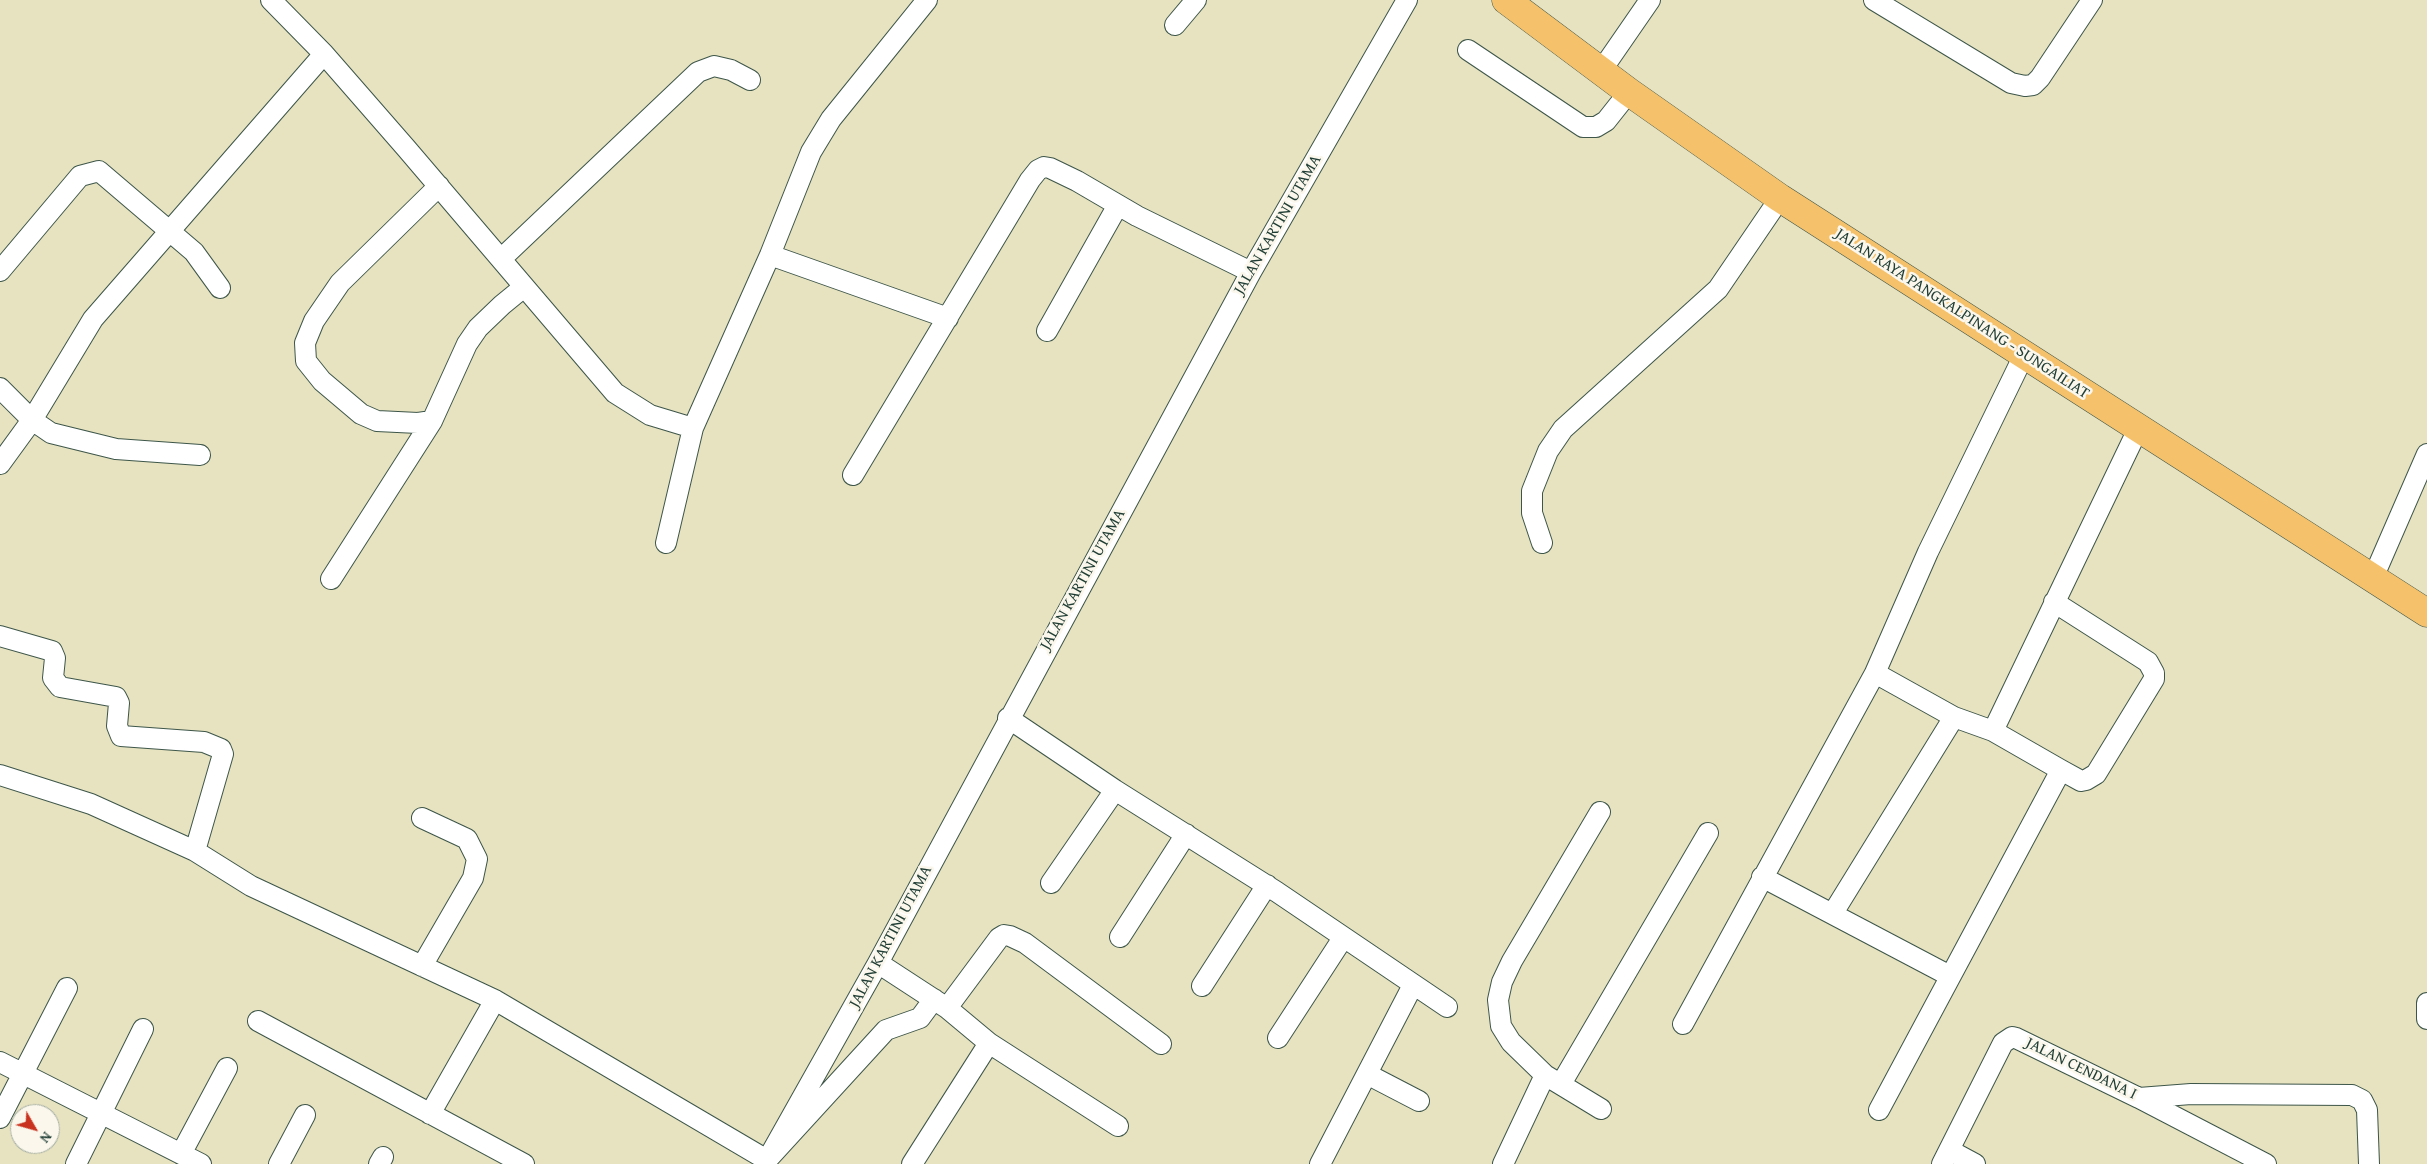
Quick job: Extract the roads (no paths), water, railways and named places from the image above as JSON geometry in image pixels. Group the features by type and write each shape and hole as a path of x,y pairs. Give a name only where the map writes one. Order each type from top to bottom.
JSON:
{"highway":[{"name":"JALAN RAYA PANGKALPINANG - SUNGAILIAT","path":"1506,0 1628,92 1780,198 2427,613"}],"street":[{"path":"271,0 324,54 615,393 650,415 693,428"},
{"path":"666,544 693,428 770,255 812,152 831,119 927,0"},
{"path":"1175,25 1196,0"},
{"name":"JALAN KARTINI UTAMA","path":"766,1162 878,963 1008,718 1251,272 1407,0"},
{"path":"1601,70 1650,0"},
{"path":"1874,0 1902,7 2011,83 2025,86 2033,85 2040,78 2092,0"},
{"path":"1468,50 1583,128 1596,127 1606,121 1628,92"},
{"path":"0,464 32,420 93,319 324,54"},
{"path":"501,259 698,72 714,66 731,70 750,80"},
{"path":"853,475 1030,180 1038,170 1044,167 1050,168 1118,205 1251,272"},
{"path":"0,271 80,176 91,171 105,174 170,230 194,252 220,288"},
{"path":"432,420 418,423 377,421 361,414 322,381 306,361 305,343 314,321 340,283 439,186"},
{"path":"1542,543 1532,513 1532,491 1548,451 1563,429 1718,289 1780,198"},
{"path":"1046,331 1118,205"},
{"path":"770,255 948,318"},
{"path":"332,579 432,420 468,344 502,305 524,287"},
{"path":"1684,1024 1875,673 1928,552 2024,355"},
{"path":"0,388 32,420 51,433 116,450 200,455"},
{"path":"1993,731 2139,427"},
{"path":"2373,578 2427,454"},
{"path":"1875,673 1954,717 1993,731 2081,780 2096,774 2154,679 2154,673 2148,662 2054,602"},
{"path":"0,636 52,651 55,658 53,678 60,687 116,697 119,703 117,726 121,736 124,738 204,742 221,749 222,754 195,851"},
{"path":"1833,913 1954,717"},
{"path":"1008,718 1116,790 1267,885 1447,1007"},
{"path":"1879,1110 2061,770"},
{"path":"0,775 91,804 195,851 251,886 495,1000 766,1162 886,1030 920,1018 941,1004 999,938 1004,935 1025,943 1161,1044"},
{"path":"1051,883 1116,790"},
{"path":"1600,812 1512,961 1502,982 1498,1000 1501,1026 1511,1042 1553,1079 1601,1109"},
{"path":"422,818 467,838 477,859 474,878 422,966"},
{"path":"1502,1164 1553,1079 1708,833"},
{"path":"1120,938 1186,834"},
{"path":"1762,878 1833,913 1950,976"},
{"path":"1202,986 1267,885"},
{"path":"1278,1038 1343,938"},
{"path":"878,963 941,1004 989,1043 1118,1126"},
{"path":"1327,1161 1367,1074 1413,985"},
{"path":"0,1118 67,988"},
{"path":"430,1114 495,1000"},
{"path":"2427,1003 2427,1019"},
{"path":"258,1021 524,1164"},
{"path":"76,1164 143,1029"},
{"name":"JALAN CENDANA I","path":"1946,1157 2003,1043 2012,1037 2139,1098 2266,1164"},
{"path":"912,1164 989,1043"},
{"path":"0,1062 201,1164"},
{"path":"181,1154 227,1068"},
{"path":"1367,1074 1419,1101"},
{"path":"2139,1098 2191,1094 2352,1095 2362,1100 2367,1110 2369,1164"},
{"path":"280,1164 305,1116"},
{"path":"1946,1157 1975,1164"}]}
